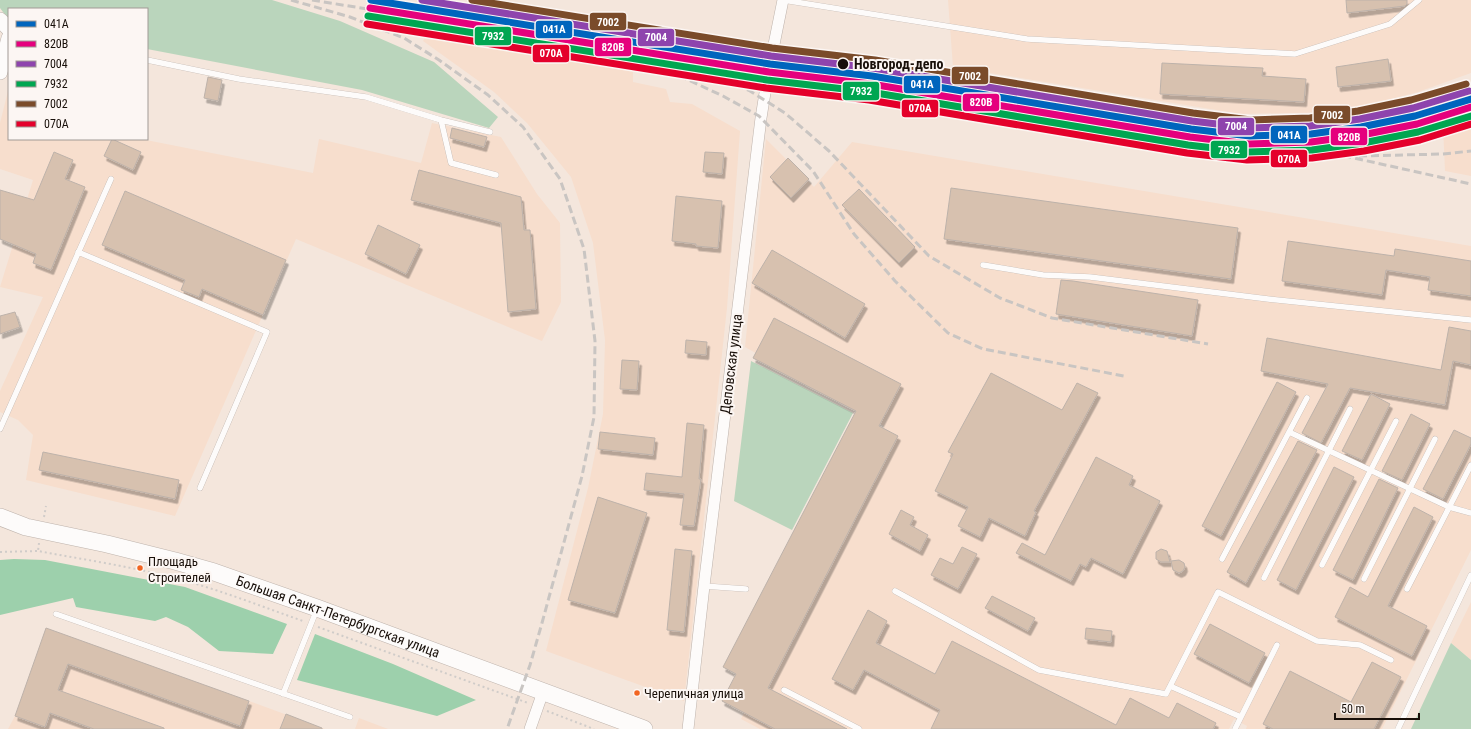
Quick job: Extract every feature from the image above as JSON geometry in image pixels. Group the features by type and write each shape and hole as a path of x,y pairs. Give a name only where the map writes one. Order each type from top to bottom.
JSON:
{"main road":[{"name":"Большая Санкт-Петербургская улица","path":"0,517 34,529 107,544 214,572 317,608 540,699 644,729"},
{"name":"Большая Санкт-Петербургская улица","path":"0,529 34,529"}],"street":[{"name":"Деповская улица","path":"688,729 761,118 783,0"},
{"path":"0,20 8,29"},
{"path":"0,72 8,42"},
{"path":"530,729 540,699"}],"lane":[{"path":"783,0 1027,39 1295,54 1390,24 1419,0"},
{"path":"148,60 239,79 366,97 441,120 490,132"},
{"path":"441,120 451,162 496,175"},
{"path":"0,429 111,179"},
{"path":"78,252 267,332 200,488"},
{"path":"983,265 1043,275 1090,277 1268,299 1471,320"},
{"path":"1222,559 1306,398"},
{"path":"1264,578 1350,409"},
{"path":"1322,565 1396,421"},
{"path":"1289,432 1448,507 1471,513"},
{"path":"1364,579 1435,439"},
{"path":"1407,589 1471,465"},
{"path":"1398,729 1471,575"},
{"path":"704,586 746,589"},
{"path":"895,591 1039,670 1166,694 1218,592 1317,641 1360,645 1391,660"},
{"path":"283,694 317,608"},
{"path":"56,614 350,717"},
{"path":"1235,729 1276,645"},
{"path":"1170,686 1241,717"},
{"path":"784,690 859,729"}],"path":[{"path":"38,551 34,529 46,506"},
{"path":"0,552 38,551 144,571 182,580 246,600 311,624 540,699 594,729"}],"shaded area":[{"path":"948,0 1471,0 1471,73 1418,92 1340,112 1241,114 953,67"},
{"path":"431,25 633,70 633,82 666,89 670,102 692,104 740,131 727,308 684,701 546,651 588,488 603,414 605,340 593,243 571,177 527,123 494,92 423,41"},
{"path":"8,91 8,140 146,140 313,173 319,139 421,163 432,123 501,137 537,194 560,223 561,302 542,341 296,239 175,516 26,480 33,435 18,420 0,412 0,391 43,297 0,287 33,180 0,169 0,123"},
{"path":"1471,115 1471,176 1445,171 1443,126"},
{"path":"766,139 814,187 852,142 1471,246 1471,550 1382,729 1246,729 1247,726 1234,719 1229,729 760,729 741,719 884,426 745,347"},
{"path":"1471,602 1471,660 1451,643"},
{"path":"46,628 325,729 8,729 15,716"},
{"path":"359,718 388,729 355,729"}],"green space":[{"path":"0,0 272,0 340,21 434,62 498,117 489,128 362,90 148,49 148,8 8,8 8,19 0,8"},
{"path":"751,361 853,413 792,530 734,501"},
{"path":"0,560 45,560 185,587 287,624 273,654 219,651 188,627 166,617 155,621 76,607 73,598 0,615"},
{"path":"315,634 393,664 476,700 437,716 297,680"},
{"path":"1451,643 1471,660 1471,729 1411,729"}],"building":[{"path":"1346,0 1407,0 1407,4 1405,6 1347,13"},
{"path":"1388,59 1391,81 1338,87 1336,67"},
{"path":"1162,63 1263,68 1262,76 1306,79 1304,102 1160,94"},
{"path":"208,77 222,80 218,101 204,98"},
{"path":"452,128 487,137 484,147 450,138"},
{"path":"112,140 141,152 133,170 104,156"},
{"path":"54,152 73,160 65,179 85,187 51,270 33,263 36,254 0,239 0,190 34,200"},
{"path":"705,152 724,153 722,174 703,172"},
{"path":"788,158 809,179 791,198 770,177"},
{"path":"419,170 521,197 524,230 530,230 536,309 508,312 501,223 411,200"},
{"path":"951,188 1238,228 1231,279 944,239"},
{"path":"859,189 915,247 899,263 842,205"},
{"path":"125,191 286,260 263,315 202,289 199,297 181,290 185,280 102,245"},
{"path":"676,196 722,201 718,248 696,246 696,244 672,241"},
{"path":"378,225 420,245 406,274 365,254"},
{"path":"1288,241 1394,256 1395,249 1471,261 1471,296 1428,290 1430,277 1386,270 1382,295 1282,281"},
{"path":"772,250 865,304 845,338 752,283"},
{"path":"1061,280 1198,300 1192,336 1056,314"},
{"path":"15,312 20,327 0,334 0,316"},
{"path":"774,318 901,384 879,426 898,436 768,688 847,729 775,729 722,701 736,674 723,667 856,411 753,358"},
{"path":"1449,327 1471,331 1471,365 1453,361 1445,405 1350,388 1321,443 1302,433 1328,384 1261,371 1267,338 1441,370"},
{"path":"686,340 707,342 706,355 685,353"},
{"path":"622,360 639,361 637,390 620,389"},
{"path":"991,373 1062,410 1077,383 1098,393 1034,511 1036,512 1025,536 989,518 980,537 958,526 968,507 935,491 953,454 948,452"},
{"path":"1277,382 1296,392 1221,536 1202,526"},
{"path":"1371,394 1390,404 1362,460 1342,451"},
{"path":"1411,414 1430,424 1402,480 1382,471"},
{"path":"687,423 704,425 699,479 701,479 694,526 680,525 684,494 644,490 646,473 682,477"},
{"path":"1454,430 1471,438 1471,444 1443,499 1423,489"},
{"path":"600,432 655,438 653,455 598,449"},
{"path":"1298,441 1317,450 1246,583 1227,572"},
{"path":"43,452 179,480 175,499 39,470"},
{"path":"1096,457 1133,476 1129,485 1160,501 1123,574 1091,558 1086,567 1080,564 1071,581 1016,553 1022,543 1045,555"},
{"path":"1334,467 1354,477 1296,590 1277,580"},
{"path":"1379,479 1398,488 1353,580 1333,570"},
{"path":"598,497 647,513 615,613 568,600"},
{"path":"1414,507 1433,517 1388,606 1427,626 1412,656 1335,617 1350,587 1368,597"},
{"path":"901,510 914,517 910,525 928,535 920,551 889,534"},
{"path":"962,547 977,554 958,589 931,575 940,558 953,564"},
{"path":"675,549 692,551 684,632 667,630"},
{"path":"1161,549 1167,551 1170,562 1161,562 1156,559 1156,552"},
{"path":"1179,560 1184,563 1185,567 1183,571 1179,573 1173,570 1171,561"},
{"path":"992,596 1035,618 1028,631 985,608"},
{"path":"868,610 887,621 876,643 935,674 952,641 1116,725 1130,698 1169,718 1177,703 1216,723 1213,729 931,729 940,710 864,670 853,690 832,679"},
{"path":"1210,624 1265,653 1249,683 1194,654"},
{"path":"46,628 249,701 240,726 68,664 58,690 164,729 94,729 50,713 45,727 15,716"},
{"path":"1086,628 1112,631 1111,642 1085,639"},
{"path":"1372,662 1401,677 1374,729 1273,729 1263,724 1290,671 1351,702"},
{"path":"286,714 322,728 322,729 280,729"}],"railway":[{"path":"291,0 350,17 404,38 439,60 488,95 523,127 560,179 584,249 595,341 594,417 582,476 542,623 530,665 507,729"},
{"path":"312,0 1232,151 1290,157 1345,156 1471,184"},
{"path":"635,57 643,59 723,96 759,116 813,171 854,234 895,281 948,333 983,349 1124,376"},
{"path":"692,66 750,91 785,113 829,151 929,256 1000,298 1052,318 1208,344"},
{"path":"1359,156 1443,154 1471,151"}],"transit line":[{"name":"041А","path":"371,0 770,64 872,76 1191,129 1250,136 1311,134 1361,127 1415,116 1471,99"},
{"name":"7004","path":"422,0 771,56 873,68 1192,121 1250,128 1310,126 1360,119 1413,108 1469,91"},
{"name":"7002","path":"472,0 772,48 875,60 1193,113 1251,120 1310,118 1358,111 1411,100 1466,84"},
{"name":"820В","path":"370,8 769,72 871,84 1190,137 1249,144 1311,142 1362,135 1417,124 1471,107"},
{"name":"7932","path":"368,16 767,80 870,92 1188,145 1248,152 1312,150 1363,143 1418,132 1471,116"},
{"name":"070А","path":"367,24 766,88 869,100 1187,153 1247,160 1312,158 1364,151 1420,140 1471,124"}],"place":[{"name":"Новгород-депо","path":"843,64"},
{"name":"Площадь Строителей","path":"140,568"},
{"name":"Черепичная улица","path":"637,693"}]}
